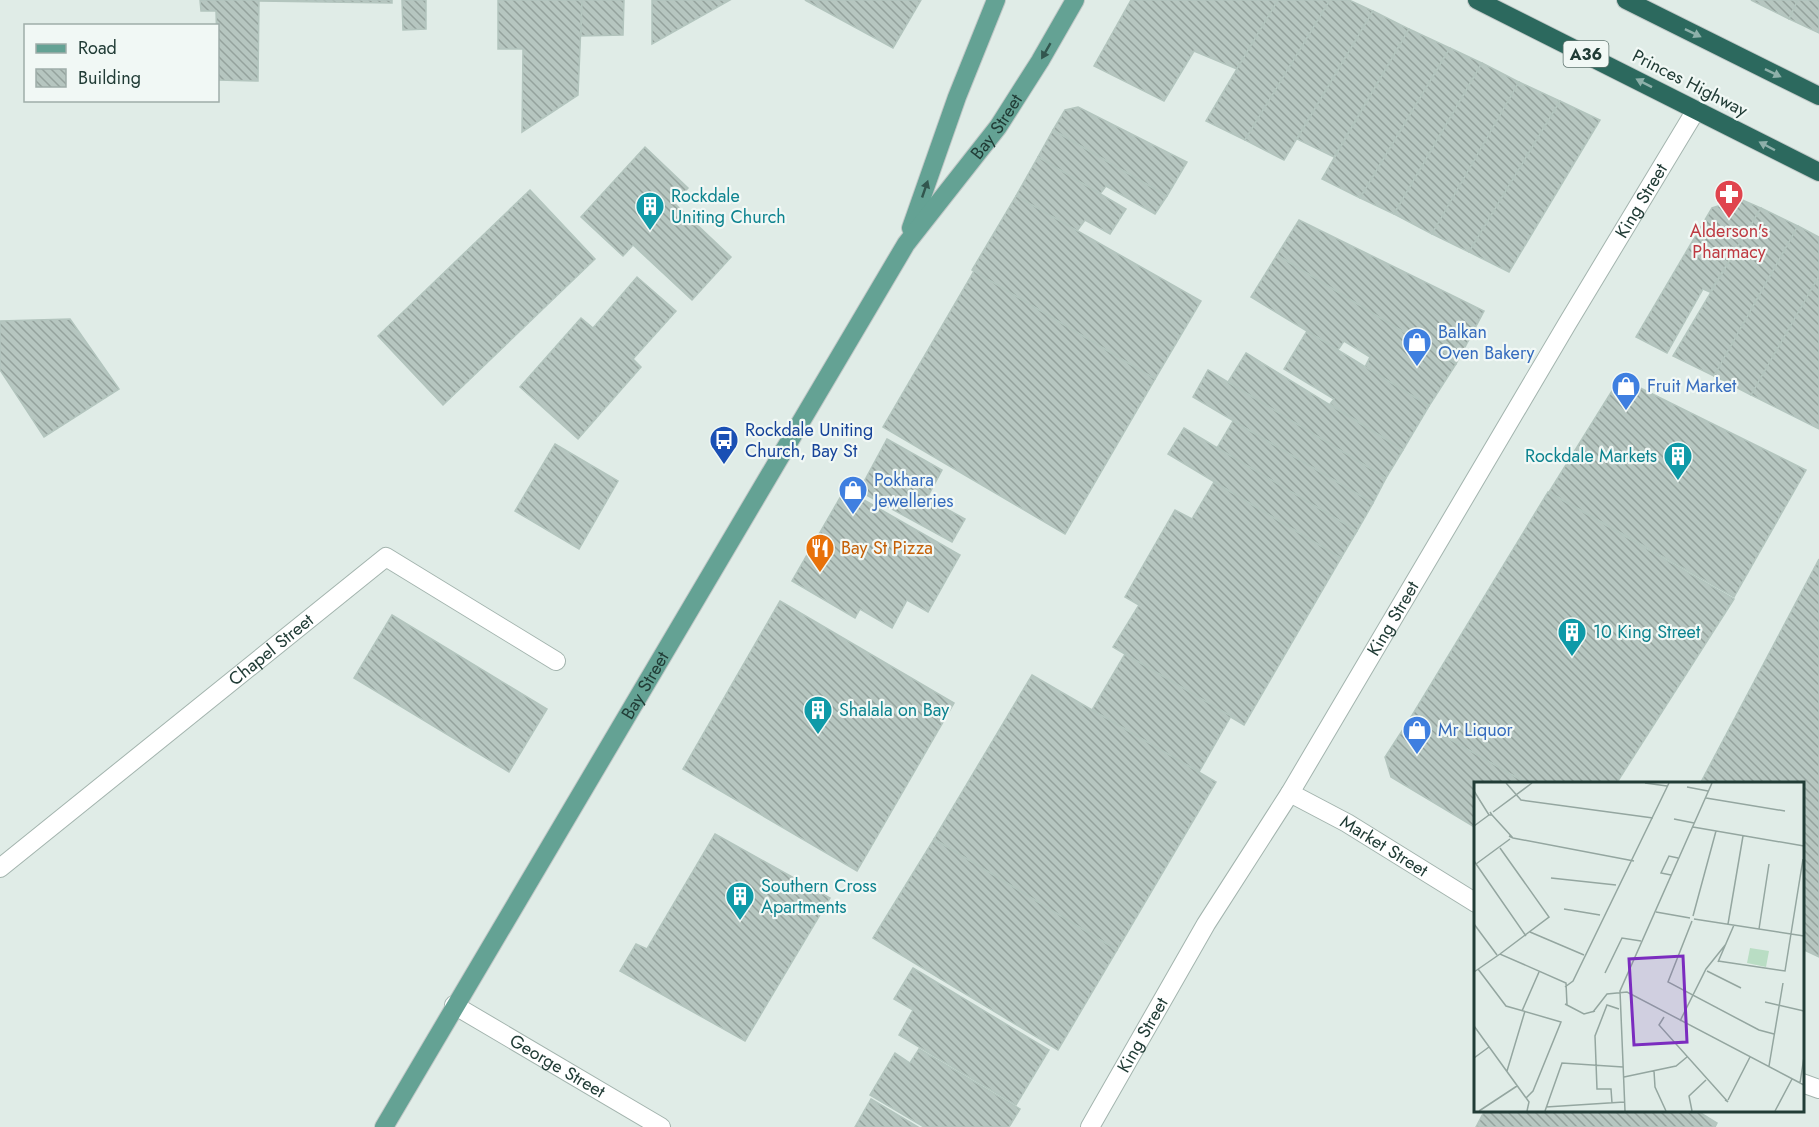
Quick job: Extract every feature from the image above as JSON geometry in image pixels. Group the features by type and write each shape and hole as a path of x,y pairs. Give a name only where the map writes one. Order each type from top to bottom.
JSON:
{"highway":[{"name":"Princes Highway","path":"1477,0 1819,172"},
{"path":"1626,0 1819,96"}],"main road":[{"name":"Bay Street","path":"906,244 957,98 996,0"},
{"name":"Bay Street","path":"384,1127 454,1005 906,244 998,127 1075,0"}],"street":[{"name":"King Street","path":"1090,1127 1206,924 1290,792 1566,324 1696,110"},
{"name":"Chapel Street","path":"0,868 386,557 556,662"},
{"name":"Market Street","path":"1290,792 1347,823 1474,902"},
{"name":"George Street","path":"454,1005 661,1127"},
{"path":"1804,1083 1819,1089"}],"building":[{"path":"200,0 259,0 258,81 219,80 219,24 216,24 216,11 201,11"},
{"path":"259,0 392,0 392,3 259,1"},
{"path":"402,0 426,0 426,29 403,30"},
{"path":"498,0 582,0 578,95 522,132 523,49 498,49"},
{"path":"582,0 624,0 623,35 581,36"},
{"path":"652,0 730,0 652,44"},
{"path":"805,0 921,0 893,48"},
{"path":"1131,0 1278,0 1237,69 1194,51 1164,101 1094,66"},
{"path":"1278,0 1330,0 1245,140 1206,121"},
{"path":"1330,0 1349,0 1373,11 1284,160 1245,140"},
{"path":"1751,0 1798,0 1789,19"},
{"path":"1798,0 1819,0 1819,33 1789,19"},
{"path":"1373,11 1409,29 1334,157 1297,139"},
{"path":"1409,29 1450,48 1360,198 1322,179"},
{"path":"1450,48 1482,63 1394,214 1360,198"},
{"path":"1482,63 1519,82 1432,234 1394,214"},
{"path":"1519,82 1560,101 1469,252 1432,234"},
{"path":"1560,101 1600,120 1509,272 1469,252"},
{"path":"1078,107 1187,162 1167,196 1053,130 1065,110"},
{"path":"1053,130 1167,196 1155,214 1106,186 1100,194 1038,157"},
{"name":"Rockdale Uniting Church","path":"645,147 688,188 674,203 731,257 692,300 633,245 623,256 581,217"},
{"path":"1038,157 1126,209 1110,234 1085,220 1077,231 1016,196"},
{"path":"530,190 595,259 443,405 378,336"},
{"path":"1016,196 1201,301 1155,379 972,270"},
{"path":"1740,199 1761,208 1710,292 1703,289 1667,353 1636,337 1712,208"},
{"path":"1761,208 1798,226 1714,376 1673,356"},
{"path":"1299,220 1484,311 1456,364 1277,255"},
{"path":"1798,226 1819,237 1819,276 1751,395 1714,376"},
{"path":"1277,255 1456,364 1429,406 1365,367 1370,357 1344,341 1338,350 1251,297"},
{"path":"974,271 1155,379 1065,534 883,427"},
{"path":"1819,276 1819,429 1751,395"},
{"path":"637,277 676,311 633,359 641,367 578,439 520,387 581,318 593,328"},
{"path":"70,319 119,389 44,437 0,370 0,321"},
{"path":"1307,331 1429,406 1403,450 1330,404 1334,399 1284,369"},
{"path":"1246,353 1403,450 1386,478 1228,382"},
{"path":"1208,370 1386,478 1373,503 1193,397"},
{"name":"Rockdale Markets","path":"1620,378 1806,470 1734,597 1549,492"},
{"path":"1233,421 1373,503 1357,531 1217,448"},
{"path":"1184,428 1357,531 1341,558 1168,454"},
{"path":"887,439 942,470 927,498 965,519 952,542 859,491"},
{"path":"555,444 618,481 579,549 515,511"},
{"path":"1214,482 1341,558 1244,725 1113,647 1139,605 1125,597 1175,510 1192,519"},
{"path":"845,489 960,555 928,612 907,600 892,628 860,609 855,618 792,581"},
{"name":"10 King Street","path":"1548,492 1734,599 1617,782 1525,782 1411,717"},
{"path":"1819,559 1819,957 1804,950 1804,782 1701,782"},
{"name":"Shalala on Bay","path":"780,601 954,703 857,871 683,769"},
{"path":"392,615 547,709 509,772 354,678"},
{"path":"1125,654 1231,716 1199,772 1092,710"},
{"path":"1032,675 1216,782 1117,950 934,839"},
{"path":"1411,717 1525,782 1474,782 1474,827 1391,777 1385,757"},
{"name":"Southern Cross Apartments","path":"715,834 830,898 745,1041 620,971 636,944 647,949"},
{"path":"934,839 1117,950 1058,1050 873,938"},
{"path":"913,968 1049,1050 1016,1105 899,1035 913,1010 894,999"},
{"path":"919,1049 1020,1109 1009,1127 924,1127 870,1095 895,1053 910,1063"},
{"path":"871,1099 918,1127 855,1127"},
{"path":"1484,1112 1699,1112 1717,1123 1715,1127 1476,1127"}],"place":[{"name":"Alderson's Pharmacy","path":"1729,220"},
{"name":"Rockdale Uniting Church","path":"650,232"},
{"name":"Balkan Oven Bakery","path":"1417,368"},
{"name":"Fruit Market","path":"1626,412"},
{"name":"Rockdale Uniting Church, Bay St","path":"724,466"},
{"name":"Rockdale Markets","path":"1678,482"},
{"name":"Pokhara Jewelleries","path":"853,516"},
{"name":"Bay St Pizza","path":"820,574"},
{"name":"10 King Street","path":"1572,658"},
{"name":"Shalala on Bay","path":"818,736"},
{"name":"Mr Liquor","path":"1417,756"},
{"name":"Southern Cross Apartments","path":"740,922"}]}
